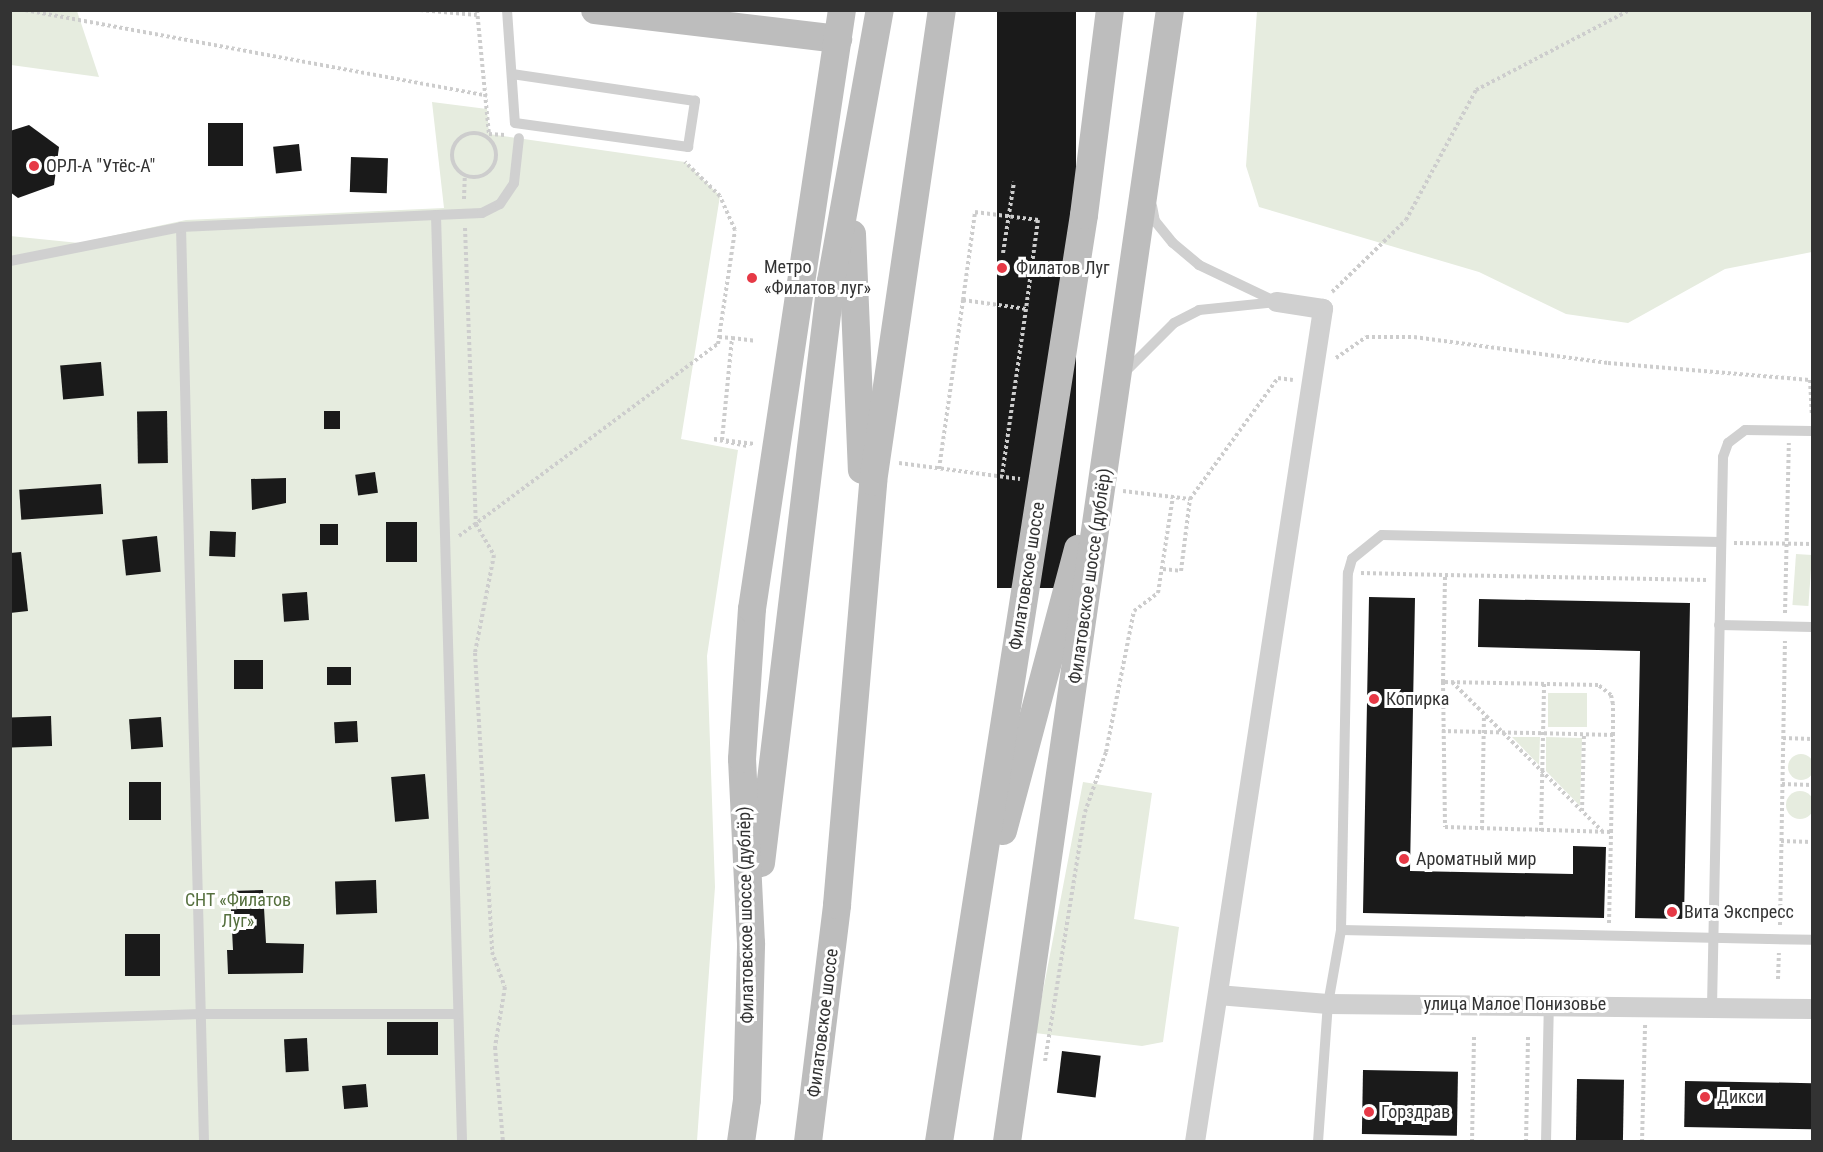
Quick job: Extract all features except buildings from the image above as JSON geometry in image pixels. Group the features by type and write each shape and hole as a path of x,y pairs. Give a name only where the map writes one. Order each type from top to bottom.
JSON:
{"street":[{"path":"595,10 838,39"},
{"name":"Филатовское шоссе (дублёр)","path":"741,1142 747,1100 751,943 742,759 753,609 842,10"},
{"path":"751,943 831,281 850,196 880,10"},
{"name":"Филатовское шоссе","path":"808,1142 837,905 866,554 942,10"},
{"name":"Филатовское шоссе","path":"939,1142 1084,215 1110,10"},
{"name":"Филатовское шоссе (дублёр)","path":"1007,1142 1113,420 1170,10"},
{"path":"850,196 866,554"},
{"path":"1195,1142 1323,309 1277,302"},
{"path":"963,978 1113,420"},
{"name":"улица Малое Понизовье","path":"1218,995 1328,1004 1549,1003 1812,1009"}],"lane":[{"path":"507,10 515,123 688,147 695,101 512,74"},
{"path":"10,261 181,227 482,213 500,204 514,183 519,138"},
{"path":"1145,178 1155,221 1173,243 1199,265 1277,302"},
{"path":"436,215 462,1142"},
{"path":"181,227 204,1142"},
{"path":"1118,381 1174,323 1199,310 1277,302"},
{"path":"1712,1007 1721,542 1728,443 1745,430 1812,431"},
{"path":"1318,1142 1328,1004 1341,930 1348,573 1360,549 1382,536 1721,542"},
{"path":"1719,625 1812,627"},
{"path":"1341,930 1812,940"},
{"path":"1546,1142 1549,1003"},
{"path":"10,1020 201,1014 457,1014"}],"path":[{"path":"25,10 487,96"},
{"path":"420,10 477,13 488,109"},
{"path":"1323,309 1359,260 1407,220 1476,90 1630,10"},
{"path":"465,176 478,178 494,162 489,134 462,136 454,146 457,168 465,176 464,214 476,524 494,555 475,653 492,952 505,987 495,1047 503,1142"},
{"path":"1003,253 1014,182"},
{"path":"454,540 718,344 735,230 720,196"},
{"path":"939,469 975,212 1038,220 1002,476"},
{"path":"963,300 1026,309"},
{"path":"719,337 755,341"},
{"path":"1336,358 1366,337 1414,337 1608,363 1811,380 1812,414"},
{"path":"722,440 732,338"},
{"path":"1164,569 1181,571 1190,498 1278,378 1296,380"},
{"path":"1778,979 1789,431"},
{"path":"748,446 714,439 767,446"},
{"path":"893,462 1024,479"},
{"path":"1116,490 1190,498"},
{"path":"1043,1070 1085,812 1106,752 1134,611 1158,593 1175,497"},
{"path":"1721,542 1812,544"},
{"path":"1348,573 1720,581"},
{"path":"1445,575 1442,824 1482,829 1611,832"},
{"path":"1443,682 1544,684 1606,689 1613,704 1609,918"},
{"path":"1452,682 1602,832"},
{"path":"1541,831 1544,684"},
{"path":"1482,829 1484,714"},
{"path":"1442,731 1613,735"},
{"path":"1582,812 1584,734"},
{"path":"1783,738 1812,739"},
{"path":"1782,784 1812,785"},
{"path":"1781,841 1812,842"},
{"path":"1642,1142 1645,1005"},
{"path":"1472,1142 1474,1036"},
{"path":"1526,1142 1528,1037"}],"green space":[{"path":"11,10 77,11 99,77 11,65"},
{"path":"1257,11 1812,11 1812,252 1725,269 1628,323 1566,314 1479,272 1259,207 1246,166"},
{"name":"СНТ «Филатов Луг»","path":"432,102 487,109 489,134 685,162 720,196 681,439 738,450 707,656 715,887 697,1141 11,1141 10,236 79,243 186,220 444,208"},
{"path":"1796,554 1812,555 1808,606 1792,605"},
{"path":"1548,693 1587,693 1587,727 1548,727"},
{"path":"1512,737 1540,737 1539,765"},
{"path":"1546,737 1582,738 1580,806 1546,771"},
{"path":"1801,754 1810,758 1814,767 1810,776 1801,780 1792,776 1788,767 1792,758"},
{"path":"1083,782 1152,793 1134,919 1179,927 1163,1042 1142,1046 1035,1033"},
{"path":"1800,791 1810,795 1814,805 1810,815 1800,819 1790,815 1786,805 1790,795"}],"place":[{"name":"ОРЛ-А \"Утёс-А\"","path":"34,166"},
{"name":"Филатов Луг","path":"1002,268"},
{"name":"Метро «Филатов луг»","path":"752,278"},
{"name":"Копирка","path":"1374,699"},
{"name":"Ароматный мир","path":"1404,859"},
{"name":"Вита Экспресс","path":"1672,912"},
{"name":"Дикси","path":"1705,1097"},
{"name":"Горздрав","path":"1369,1112"}]}
